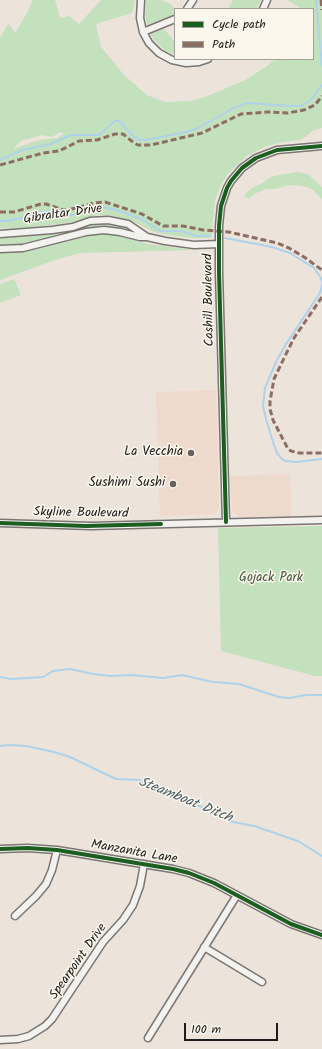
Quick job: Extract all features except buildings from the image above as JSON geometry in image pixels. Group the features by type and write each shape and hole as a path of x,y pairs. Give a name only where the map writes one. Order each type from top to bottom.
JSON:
{"street":[{"path":"141,0 140,18 143,32 159,53 172,60 186,63 204,60"},
{"path":"143,32 174,19"},
{"name":"Cashill Boulevard","path":"226,522 219,244 220,214 223,197 231,181 242,168 256,158 284,149 322,146"},
{"name":"Gibraltar Drive","path":"0,234 52,230 73,227 90,221 108,220 128,224 148,237 156,240 183,244 219,244"},
{"name":"Gibraltar Drive","path":"0,249 23,248 95,230 113,230 140,237 148,237"},
{"name":"Skyline Boulevard","path":"0,523 86,526 322,520"},
{"name":"Manzanita Lane","path":"0,849 28,848 57,850 189,873 214,883 291,924 322,936"},
{"path":"15,916 46,884 52,870 57,850"},
{"name":"Spearpoint Drive","path":"0,1040 18,1039 28,1036 41,1029 52,1019 103,942 133,905 140,886 144,864"},
{"path":"148,1038 237,895"},
{"path":"204,947 262,982"}],"shaded area":[{"path":"216,390 219,509 214,514 160,516 156,392"},
{"path":"290,474 291,516 239,517 232,511 230,476"}],"green space":[{"path":"33,0 55,0 60,18 69,16 79,24 101,0 135,0 132,13 96,24 101,47 124,75 147,95 165,102 190,101 208,96 245,80 266,67 274,60 314,60 314,8 300,8 287,0 322,0 322,128 314,130 301,140 282,142 264,147 247,156 239,163 228,174 221,185 215,200 211,238 191,238 161,234 132,221 109,215 97,215 73,222 43,226 14,229 0,228 0,38 8,24 15,33","holes":["60,132 64,134 57,138 39,140 13,149 21,141 42,135 52,137"]},
{"path":"146,0 161,0 171,4 174,8 174,14 147,25 145,16"},
{"path":"233,0 261,0 257,8 229,8"},
{"path":"164,29 174,41 174,55 164,50 151,36 153,32"},
{"path":"298,172 309,175 322,187 322,199 313,190 296,185 266,189 254,194 250,198 244,197 246,193 254,187 273,176"},
{"path":"109,223 121,225 131,229 132,231 116,227 95,227 24,244 0,245 0,237 53,233 93,224"},
{"path":"104,233 121,235 148,244 193,250 80,253 55,260 0,280 0,252 20,251 78,237"},
{"path":"14,279 21,295 0,303 0,284"},
{"name":"Gojack Park","path":"322,526 322,676 315,676 221,651 218,528"}],"waterway":[{"name":"Steamboat Ditch","path":"316,0 322,66"},
{"name":"Steamboat Ditch","path":"0,160 22,150 51,144 71,135 99,135 115,121 119,121 135,138 146,140 196,129 232,109 247,103 301,106 311,100 322,85"},
{"name":"Steamboat Ditch","path":"0,221 8,221 35,213 48,211 64,215 72,215 103,207 120,211 141,219 161,231 181,231 197,236 210,236"},
{"name":"Steamboat Ditch","path":"225,238 272,247 290,253 314,268 322,282"},
{"name":"Steamboat Ditch","path":"322,284 320,293 286,344 276,362 265,388 263,406 273,442 277,453 282,459 296,462 322,459"},
{"name":"Steamboat Ditch","path":"0,677 11,679 43,677 53,671 70,669 111,676 131,675 163,678 182,675 213,682 239,684 279,697 289,698 307,695 322,695"},
{"name":"Steamboat Ditch","path":"0,746 26,746 54,752 70,757 116,779 139,780 163,793 206,808 233,822 254,826 298,841 322,856"}],"marked path":[{"path":"321,0 322,10"},
{"path":"0,165 43,153 59,151 79,141 97,140 115,134 123,134 138,145 151,145 202,133 241,114 268,112 288,113 304,110 315,105 322,96"},
{"path":"0,212 14,212 41,204 68,210 94,203 105,202 142,214 163,226 183,226 203,230 229,232 277,243 289,248 322,270"},
{"path":"322,297 294,338 274,379 270,401 270,409 273,420 288,449 299,453 322,453"}],"cycle path":[{"path":"226,522 219,272 219,226 221,206 231,181 242,168 256,158 277,150 322,146"},
{"path":"0,523 86,526 161,524"},
{"path":"0,849 28,848 57,850 189,873 214,883 291,924 322,935"}],"place":[{"name":"La Vecchia","path":"191,453"},
{"name":"Sushimi Sushi","path":"173,484"}]}
